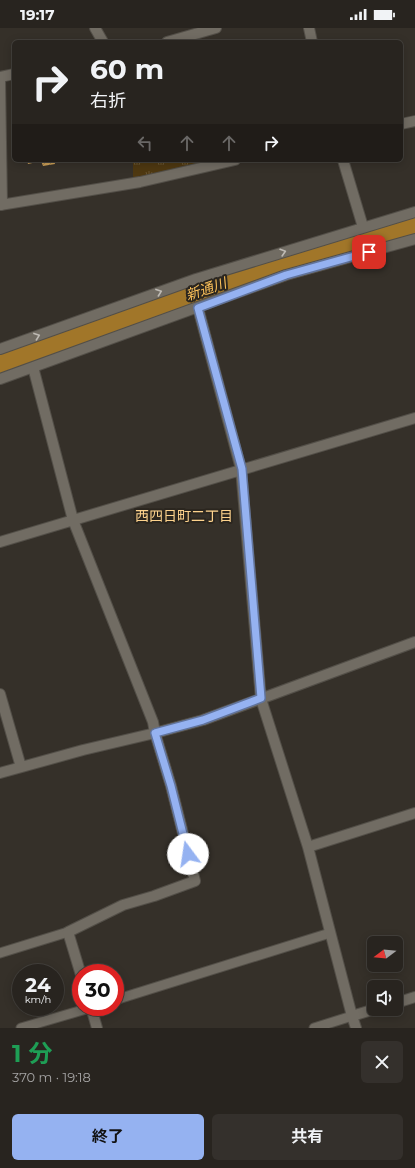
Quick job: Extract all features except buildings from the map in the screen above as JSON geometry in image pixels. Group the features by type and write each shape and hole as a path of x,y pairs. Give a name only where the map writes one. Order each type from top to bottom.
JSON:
{"street":[{"path":"95,28 102,40"},
{"path":"174,40 216,28"},
{"path":"309,28 312,40"},
{"path":"12,74 0,77 1,205 75,194 140,182 225,162"},
{"path":"403,124 415,121"},
{"path":"344,162 363,227"},
{"path":"0,349 196,279 415,212"},
{"path":"0,378 198,308 286,275 415,238"},
{"path":"198,308 242,469 261,698 308,847 356,1028"},
{"path":"33,367 73,520 153,722 195,881 154,896 123,905 68,932 78,964"},
{"path":"0,542 415,418"},
{"path":"0,773 83,750 203,720 415,642"},
{"path":"0,694 21,768"},
{"path":"308,847 415,813"},
{"path":"403,1001 415,997"},
{"path":"352,1016 367,1011"},
{"path":"94,1016 97,1028"}],"lane":[{"path":"0,953 68,932"},
{"path":"124,997 330,933"},
{"path":"21,1028 72,1013"},
{"path":"314,1028 352,1016"}],"green space":[{"path":"133,162 201,162 133,178"}],"waterway":[{"name":"新通川","path":"0,361 261,269 415,226"}],"district":[{"name":"西四日町二丁目","path":"184,516"}],"route":[{"path":"188,854 171,786 155,733 203,720 261,698 242,469 198,308 286,275 369,252"}]}
